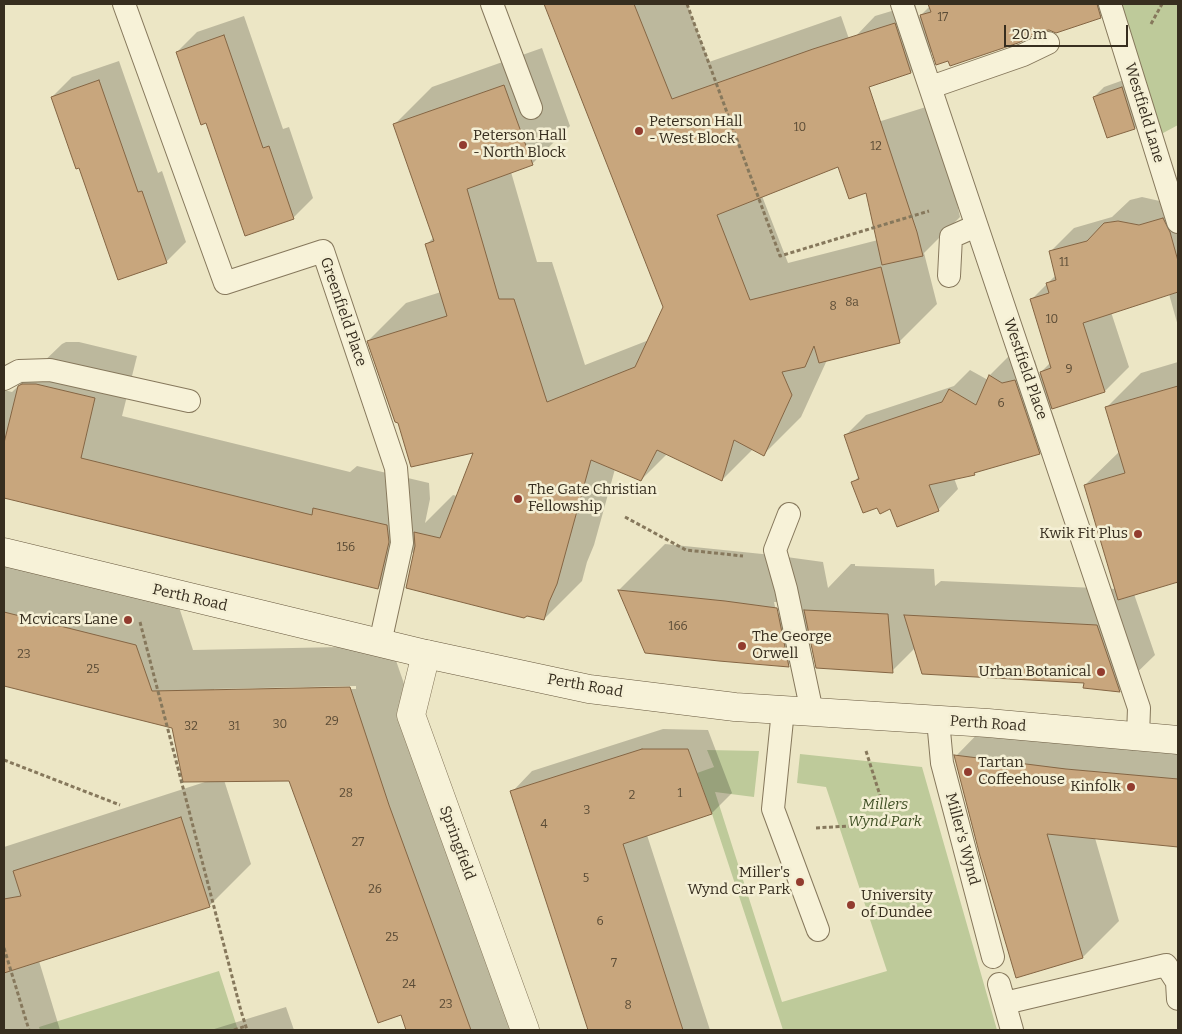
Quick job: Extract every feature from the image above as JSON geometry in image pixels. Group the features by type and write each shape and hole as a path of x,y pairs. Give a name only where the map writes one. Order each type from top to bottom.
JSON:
{"street":[{"name":"Perth Road","path":"4,552 130,584 426,654 590,689 735,707 938,720 1178,740"},
{"name":"Springfield","path":"426,654 411,715 525,1030"}],"lane":[{"name":"Greenfield Place","path":"124,4 225,283 323,252 396,468 402,543 380,643"},
{"path":"492,4 531,108"},
{"name":"Westfield Place","path":"902,4 1139,708 1138,736"},
{"name":"Westfield Lane","path":"1110,4 1178,222"},
{"path":"931,87 1023,55 1048,43"},
{"path":"949,276 951,237 976,226"},
{"path":"4,379 19,372 50,370 189,401"},
{"path":"789,514 775,550 786,589 812,712"},
{"path":"783,710 774,809 818,930"},
{"name":"Miller's Wynd","path":"938,720 942,763 993,957"},
{"path":"1012,1030 1002,993 1166,965 1178,988"}],"path":[{"path":"687,4 780,256 968,200"},
{"path":"625,518 686,550 777,559"},
{"path":"130,584 247,1028 234,1030"},
{"path":"854,715 888,824"},
{"path":"4,760 120,805"},
{"path":"781,830 897,824"},
{"path":"4,948 29,1030"}],"green space":[{"path":"1110,4 1178,4 1178,125 1152,139"},
{"name":"Millers Wynd Park","path":"707,750 759,751 754,797 715,792 782,1002 887,971 826,787 797,783 800,754 922,767 997,1030 783,1030 697,773 714,767"},
{"path":"219,971 238,1030 40,1030 39,1027"}],"building":[{"path":"544,4 634,4 672,99 813,49 895,23 911,73 869,87 917,232 923,256 882,265 866,193 849,199 838,167 717,215 750,300 881,267 900,343 819,363 814,346 805,367 782,372 792,395 764,456 734,440 722,481 657,450 641,481 591,460 557,584 544,620 527,616 524,618 406,588 415,546 414,532 440,538 473,453 411,467 398,423 395,422 367,341 447,316 425,244 434,241 393,124 504,85 533,165 467,189 499,299 514,299 547,402 635,367 663,307"},
{"path":"928,4 1097,4 1101,18 1056,33 1049,30 1043,31 1018,43 950,66 948,61 936,65 920,15 931,12"},
{"path":"224,35 263,148 269,146 294,219 245,236 206,123 201,125 176,52"},
{"path":"99,80 138,192 142,191 167,263 118,280 79,168 76,169 51,97"},
{"path":"1122,87 1135,129 1107,138 1093,97"},
{"path":"1163,218 1170,232 1178,261 1178,292 1083,323 1105,392 1052,409 1040,372 1051,368 1030,299 1049,293 1046,283 1056,280 1049,251 1087,241 1104,223 1118,221 1139,225"},
{"path":"989,375 1002,383 1015,380 1040,454 974,473 975,475 929,485 939,511 897,527 890,509 880,514 877,508 863,513 851,482 859,479 844,435 942,402 949,389 976,405"},
{"path":"22,384 36,384 95,398 81,458 312,515 313,508 387,525 389,542 378,589 4,498 4,443 18,386"},
{"name":"Kwik Fit Plus","path":"1178,386 1178,582 1118,600 1084,485 1125,473 1105,407"},
{"path":"618,590 777,608 789,667 645,653"},
{"path":"804,610 888,614 893,673 816,668"},
{"path":"4,612 136,645 152,691 350,687 389,805 471,1030 406,1030 401,1015 378,1023 289,781 183,782 172,728 4,686"},
{"path":"904,615 1097,625 1120,692 1083,688 1084,683 922,674"},
{"path":"642,749 688,749 712,814 623,844 683,1030 588,1030 510,791"},
{"path":"954,755 1066,769 1178,779 1178,847 1047,834 1083,958 1016,978 980,856"},
{"path":"181,817 210,907 4,973 4,899 21,896 13,871"}],"place":[{"name":"Peterson Hall - West Block","path":"639,131"},
{"name":"Peterson Hall - North Block","path":"463,145"},
{"name":"The Gate Christian Fellowship","path":"518,499"},
{"name":"Kwik Fit Plus","path":"1138,534"},
{"name":"Mcvicars Lane","path":"128,620"},
{"name":"The George Orwell","path":"742,646"},
{"name":"Urban Botanical","path":"1101,672"},
{"name":"Tartan Coffeehouse","path":"968,772"},
{"name":"Kinfolk","path":"1131,787"},
{"name":"Miller's Wynd Car Park","path":"800,882"},
{"name":"University of Dundee","path":"851,905"}]}
